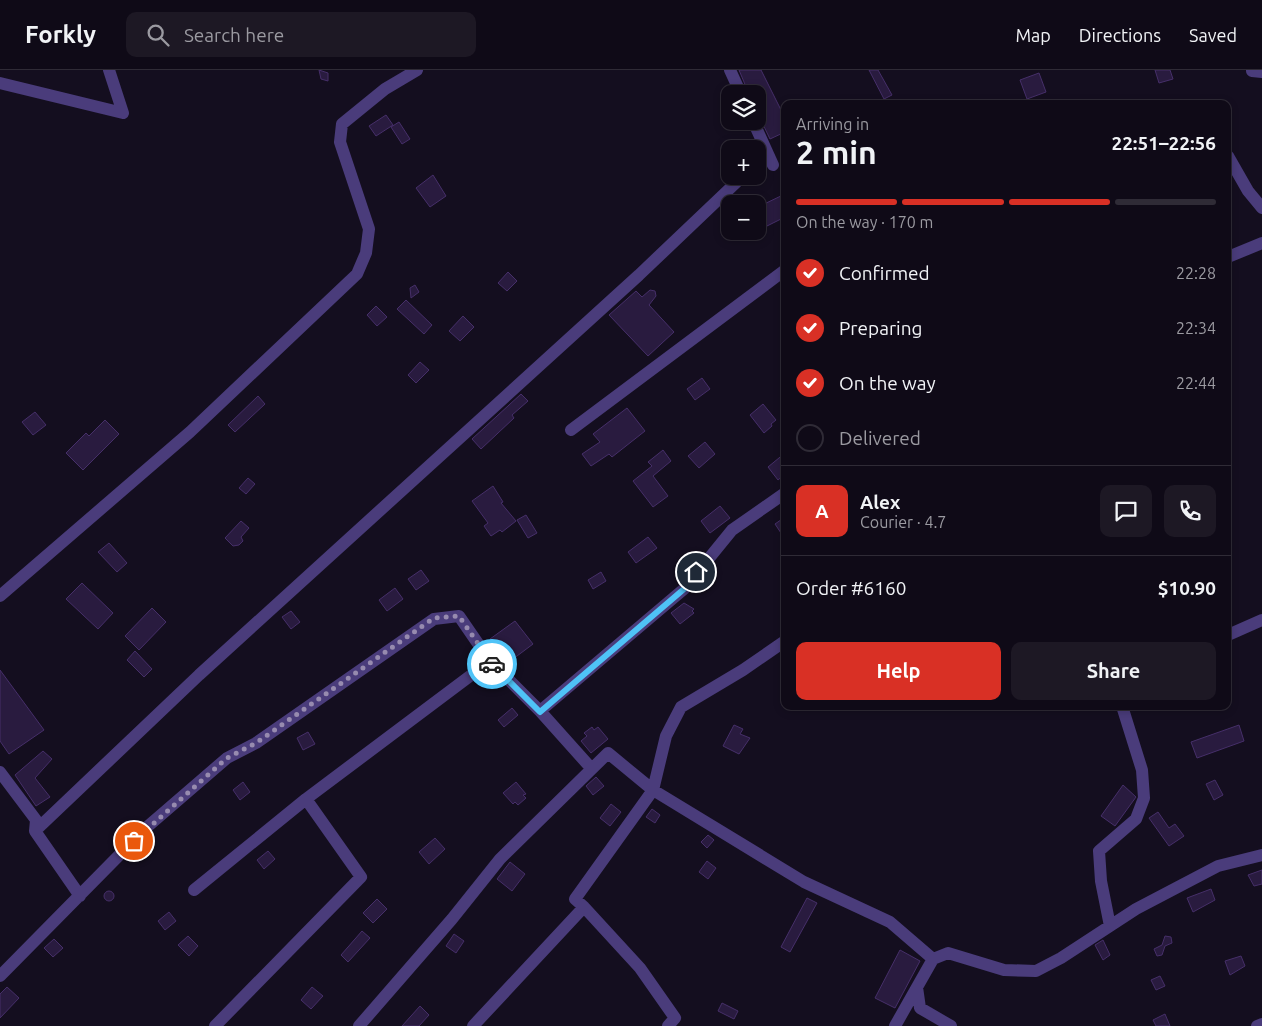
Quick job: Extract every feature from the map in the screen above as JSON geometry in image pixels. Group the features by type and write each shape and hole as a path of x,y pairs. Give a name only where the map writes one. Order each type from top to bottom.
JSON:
{"street":[{"path":"0,84 123,112 109,70"},
{"path":"0,596 190,432 357,274 366,253 369,229 340,142 342,124 385,89 417,70"},
{"path":"730,70 736,85"},
{"path":"757,130 773,165"},
{"path":"1231,161 1248,191 1262,208"},
{"path":"35,831 199,675 640,275 734,185"},
{"path":"1231,256 1262,243"},
{"path":"571,430 781,273"},
{"path":"540,712 684,589 732,530 781,496"},
{"path":"0,976 147,827 227,758 256,743 434,618 459,616 490,661 540,712 590,768"},
{"path":"1231,634 1262,620"},
{"path":"668,1026 675,1018 640,968 584,907 575,900 653,790 666,736 681,707 743,670 781,644"},
{"path":"194,890 306,799 490,661"},
{"path":"1110,926 1101,881 1099,851 1136,819 1144,798 1142,770 1123,710"},
{"path":"358,1026 452,919 500,858 590,768 608,753 653,790 804,882 890,922 932,959"},
{"path":"0,772 36,820 35,831 80,896"},
{"path":"215,1026 362,876 306,799"},
{"path":"895,1026 932,959 948,953 1004,970 1036,971 1061,958 1136,909 1218,866 1262,855"},
{"path":"473,1026 584,907"},
{"path":"917,987 920,1008 951,1026"},
{"path":"1257,1026 1262,1024"}],"building":[{"path":"319,70 328,73 328,81 321,79"},
{"path":"739,70 761,70 781,110 781,134 770,139 766,130 766,85 745,85"},
{"path":"869,70 878,70 892,95 884,99"},
{"path":"1155,70 1170,70 1173,79 1159,83"},
{"path":"1039,73 1046,92 1027,99 1020,80"},
{"path":"386,115 393,125 376,136 369,126"},
{"path":"399,122 410,139 402,144 391,127"},
{"path":"433,175 446,196 430,207 416,188"},
{"path":"781,196 781,219 767,226 766,203"},
{"path":"508,272 517,281 507,291 498,283"},
{"path":"415,285 419,292 411,298 410,288"},
{"path":"650,290 655,291 656,296 649,305 674,332 648,356 609,315 636,291 642,297"},
{"path":"406,300 432,325 424,334 397,309"},
{"path":"376,306 387,317 377,326 367,315"},
{"path":"463,316 474,327 460,341 449,331"},
{"path":"420,362 429,370 416,383 408,375"},
{"path":"702,378 710,389 695,400 687,389"},
{"path":"521,394 528,401 512,415 514,418 481,449 472,439"},
{"path":"258,396 265,404 235,432 228,425"},
{"path":"763,404 776,420 764,433 750,415"},
{"path":"627,408 645,431 612,457 609,454 591,466 582,454 600,442 593,434"},
{"path":"35,412 46,425 33,435 22,422"},
{"path":"105,420 119,434 83,470 66,453 86,433 89,436"},
{"path":"705,442 715,454 699,468 688,456"},
{"path":"663,450 671,461 653,476 668,496 653,507 633,481 652,466 648,462"},
{"path":"781,456 781,477 778,480 768,467"},
{"path":"248,478 255,484 246,494 239,488"},
{"path":"493,486 503,502 501,503 516,521 502,532 500,530 491,536 484,526 488,523 472,501"},
{"path":"720,506 730,518 710,533 701,521"},
{"path":"526,515 537,533 528,538 517,520"},
{"path":"781,520 781,533 775,524"},
{"path":"241,521 249,528 241,537 243,541 239,545 233,546 225,538"},
{"path":"648,537 657,548 636,563 628,552"},
{"path":"109,543 127,563 117,572 98,552"},
{"path":"421,570 429,581 416,590 408,579"},
{"path":"601,572 606,581 593,589 588,580"},
{"path":"82,583 113,613 98,629 66,599"},
{"path":"395,588 403,599 387,611 379,600"},
{"path":"684,603 694,609 692,611 694,613 680,624 671,613"},
{"path":"152,608 166,622 139,650 125,636"},
{"path":"291,611 300,622 291,629 282,617"},
{"path":"515,621 533,644 509,662 490,639"},
{"path":"135,651 152,669 144,677 127,660"},
{"path":"0,670 44,730 9,754 0,741"},
{"path":"512,708 518,715 504,727 498,720"},
{"path":"734,725 743,729 740,734 750,738 739,754 723,746"},
{"path":"1239,725 1244,741 1197,758 1191,742"},
{"path":"592,727 594,730 598,727 608,739 591,753 581,741 587,736 584,733"},
{"path":"308,732 315,744 303,750 297,738"},
{"path":"43,751 52,759 35,778 50,797 36,806 15,775"},
{"path":"596,777 604,786 593,795 586,786"},
{"path":"1215,780 1223,795 1214,800 1206,784"},
{"path":"243,782 250,792 240,800 233,790"},
{"path":"516,782 526,794 523,795 526,798 518,805 515,802 513,804 503,793"},
{"path":"1123,785 1136,797 1115,826 1101,816"},
{"path":"611,804 621,812 610,826 600,818"},
{"path":"652,809 660,815 655,823 646,817"},
{"path":"1158,812 1169,828 1175,824 1184,836 1169,846 1149,818"},
{"path":"708,835 714,840 707,848 701,842"},
{"path":"435,838 445,849 429,864 419,852"},
{"path":"268,851 275,859 264,869 257,860"},
{"path":"707,861 716,868 708,879 699,872"},
{"path":"510,862 525,874 512,891 497,879"},
{"path":"1262,870 1262,884 1254,886 1248,875"},
{"path":"1211,889 1215,900 1193,912 1187,898"},
{"path":"107,891 111,891 114,896 113,900 107,901 104,898 104,894"},
{"path":"807,898 817,903 790,952 781,947"},
{"path":"377,899 387,909 373,923 363,913"},
{"path":"169,912 176,921 165,930 158,921"},
{"path":"362,931 370,938 348,962 341,955"},
{"path":"454,934 464,941 456,953 446,946"},
{"path":"188,936 198,946 189,956 178,945"},
{"path":"1165,936 1171,937 1172,943 1165,946 1162,955 1157,956 1154,949 1162,945"},
{"path":"54,939 63,948 53,957 44,948"},
{"path":"1103,940 1110,955 1103,960 1095,945"},
{"path":"900,950 920,961 895,1008 875,998"},
{"path":"1241,956 1245,966 1230,975 1225,961"},
{"path":"1160,976 1165,986 1156,990 1151,980"},
{"path":"7,987 19,998 0,1018 0,994"},
{"path":"312,987 323,996 311,1009 301,1000"},
{"path":"722,1003 738,1011 734,1019 718,1011"},
{"path":"420,1006 429,1015 419,1026 402,1026"},
{"path":"1165,1014 1170,1026 1156,1026 1153,1020"}],"way so far":[{"path":"134,841 147,827 227,758 256,743 434,618 459,616 492,664"}],"route":[{"path":"492,664 540,712 684,589 696,572"}]}
